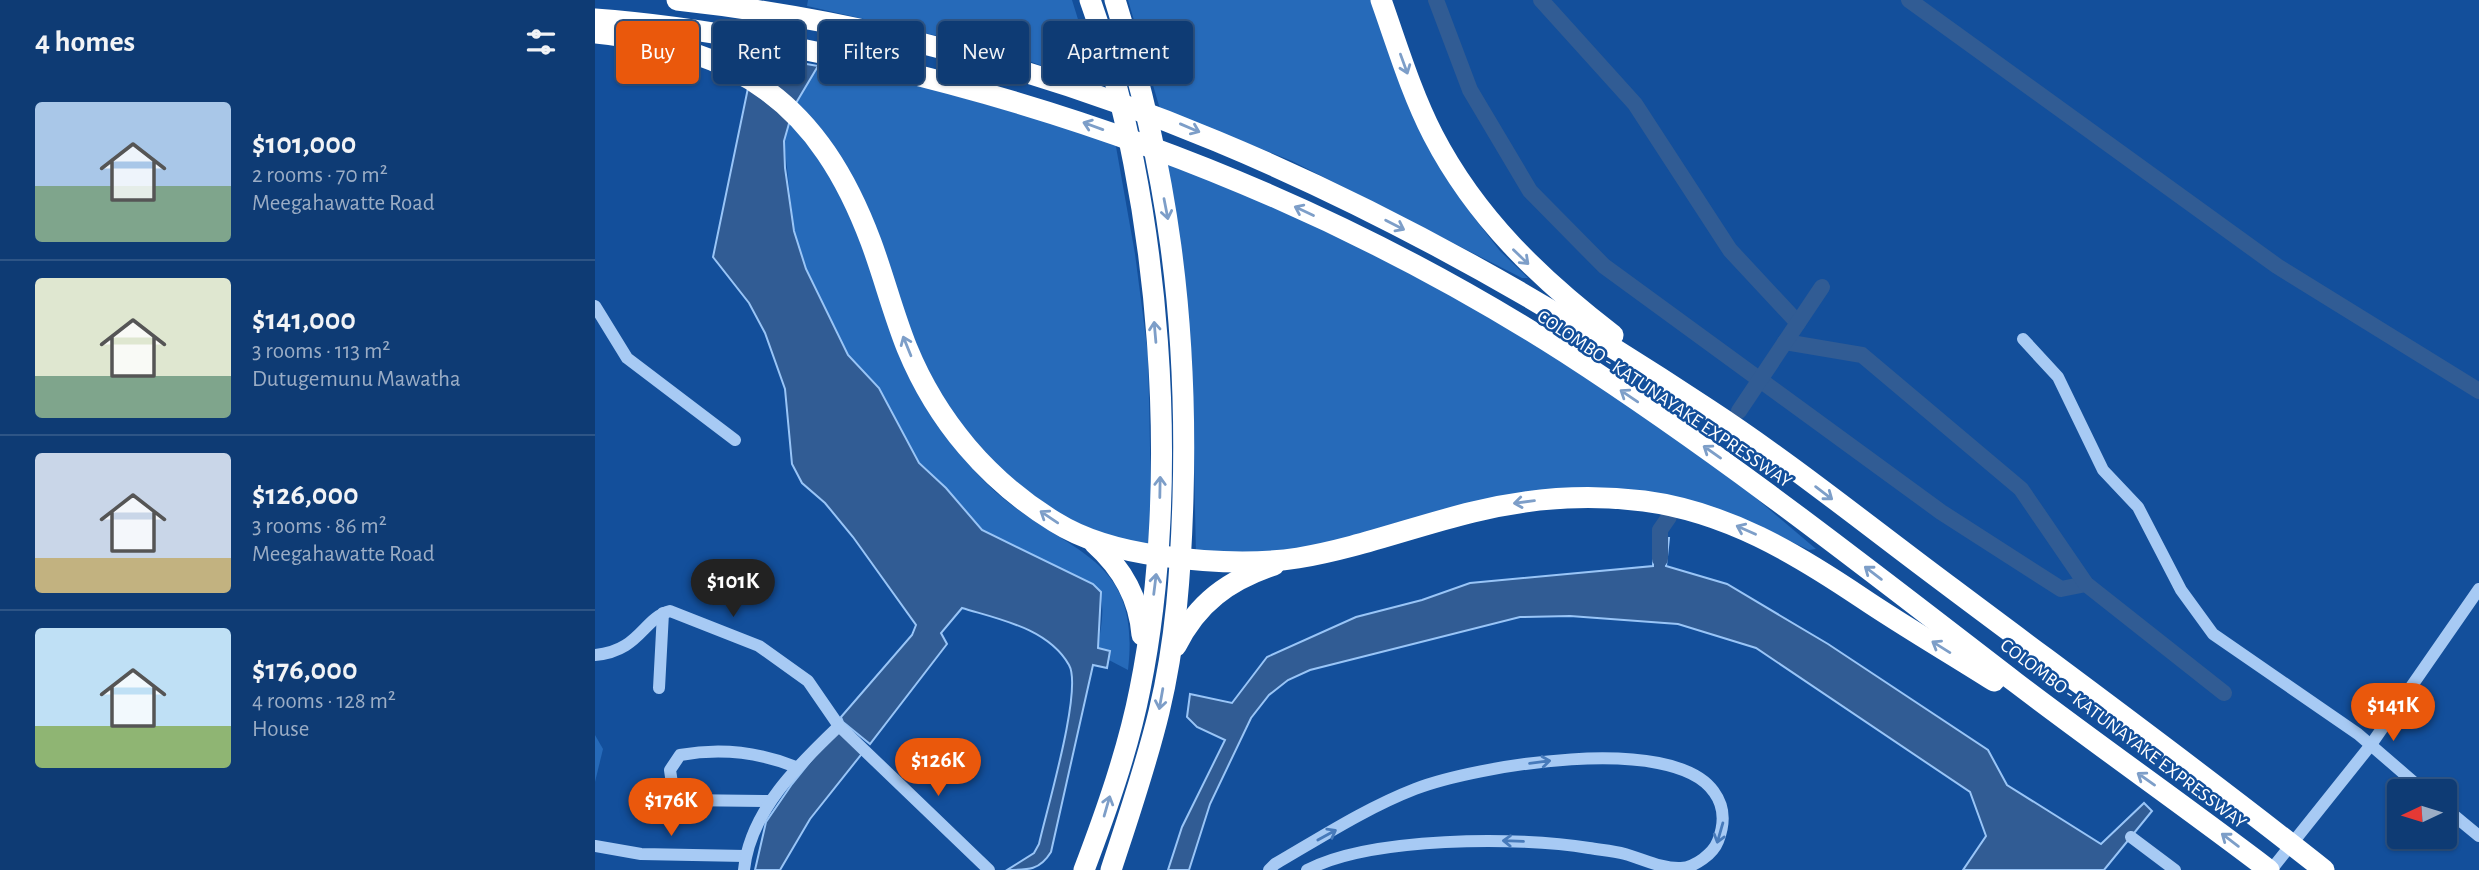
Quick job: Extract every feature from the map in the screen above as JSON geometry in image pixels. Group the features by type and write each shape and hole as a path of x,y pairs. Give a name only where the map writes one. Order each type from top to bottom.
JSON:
{"highway":[{"name":"COLOMBO - KATUNAYAKE EXPRESSWAY","path":"677,0 732,6 819,21 935,45 1053,78 1174,121 1281,168 1473,265 1709,409 2210,779 2324,870"},
{"path":"1084,870 1104,815 1143,672 1159,556 1161,400 1147,245 1135,173 1113,72 1090,0"},
{"path":"1111,870 1160,711 1168,662 1181,559 1185,404 1181,322 1170,230 1151,132 1115,0"},
{"path":"1381,0 1432,134 1465,191 1513,249 1556,292 1709,409"},
{"name":"COLOMBO - KATUNAYAKE EXPRESSWAY","path":"595,19 733,34 815,51 941,80 1072,118 1259,190 1403,259 1562,351 1686,434 1760,487 2103,748 2270,870"},
{"path":"595,33 670,45 726,66 763,86 804,123 843,178 871,242 908,351 957,435 971,455 1002,484 1111,558 1136,600 1143,672"},
{"path":"1079,535 1119,549 1194,561 1293,559 1332,552 1475,511 1520,502 1595,497 1650,502 1733,524 1789,551 2103,748"},
{"path":"1168,662 1192,618 1221,589 1245,576 1293,559"}],"street":[{"path":"595,306 627,358 735,440"},
{"path":"2023,339 2059,377 2103,470 2138,508 2181,590 2213,634 2358,734 2409,779"},
{"path":"2270,870 2370,747 2479,589"},
{"path":"595,655 615,653 637,639 663,613 670,611 759,646 808,681 839,726 989,870"},
{"path":"659,688 663,613"},
{"path":"744,870 745,856 770,801 796,767 839,726"},
{"path":"770,801 679,800 673,790 670,771 680,755 711,750 778,760 796,767"},
{"path":"1269,870 1352,821 1415,789 1495,768 1553,761 1627,759 1689,771 1708,782 1721,802 1724,825 1717,845 1703,860 1682,868 1580,846 1492,841 1382,849 1329,859 1307,870"},
{"path":"2457,818 2479,836"},
{"path":"2131,837 2175,870"},
{"path":"595,846 641,854 745,856"}],"shaded area":[{"path":"808,0 1072,0 1079,21 1043,21 1043,66 1029,61 1029,21 938,21 938,36 924,33 924,21 872,21 807,6"},
{"path":"1128,0 1374,0 1469,211 1500,251 1528,278 1522,278 1292,161 1160,109 1153,84 1193,84 1193,21 1134,21"},
{"path":"805,64 818,66 796,103 769,84 805,84"},
{"path":"819,64 819,84 915,84 1115,141 1135,254 1148,354 1152,541 1146,548 1133,546 1064,517 1007,476 949,411 796,103"},
{"path":"748,88 790,120 784,141 785,168 794,231 806,269 848,355 879,388 919,463 946,488 982,530 1093,584 1101,592 1098,648 1110,651 1107,668 1093,665 1051,852 1043,862 1033,868 1007,870 1034,853 1039,844 1062,752 1071,699 1072,678 1069,665 1060,652 1048,642 1006,621 962,608 941,633 947,644 870,744 843,722 841,717 912,635 916,625 853,537 825,503 802,483 792,464 785,389 765,333 749,303 713,257"},
{"path":"790,120 837,182 940,427 986,483 1030,518 1097,564 1113,582 1124,604 1129,633 1128,670 1107,659 1098,649 1102,606 1101,598 1093,584 982,530 919,463 879,388 848,355 806,269 794,231 784,141"},
{"path":"1164,156 1280,206 1510,326 1724,471 1816,549 1809,550 1741,518 1621,490 1300,553 1196,556 1192,360"},
{"path":"1654,538 1669,538 1666,566 1727,584 1828,644 1988,750 2007,785 2101,844 2144,803 2152,811 2104,870 1963,870 1986,836 1970,792 1756,648 1678,624 1570,616 1520,617 1310,670 1288,680 1269,695 1251,718 1210,804 1189,870 1168,870 1182,827 1225,740 1197,727 1187,717 1190,694 1232,703 1267,657 1356,617 1422,600 1470,583 1653,566"},
{"path":"839,726 864,751 810,819 780,870 755,870 766,822 792,784"},
{"path":"595,735 603,749 595,782"}],"waterway":[{"path":"1436,0 1470,90 1530,191 1604,266 1941,512 2061,589 2086,584"},
{"path":"1541,0 1635,104 1730,250 1798,323"},
{"path":"1909,0 2277,266 2479,391"},
{"path":"1739,411 1822,287"},
{"path":"1785,342 1862,355 2021,489 2086,584 2224,693"},
{"path":"1660,559 1660,530 1669,517"}]}
